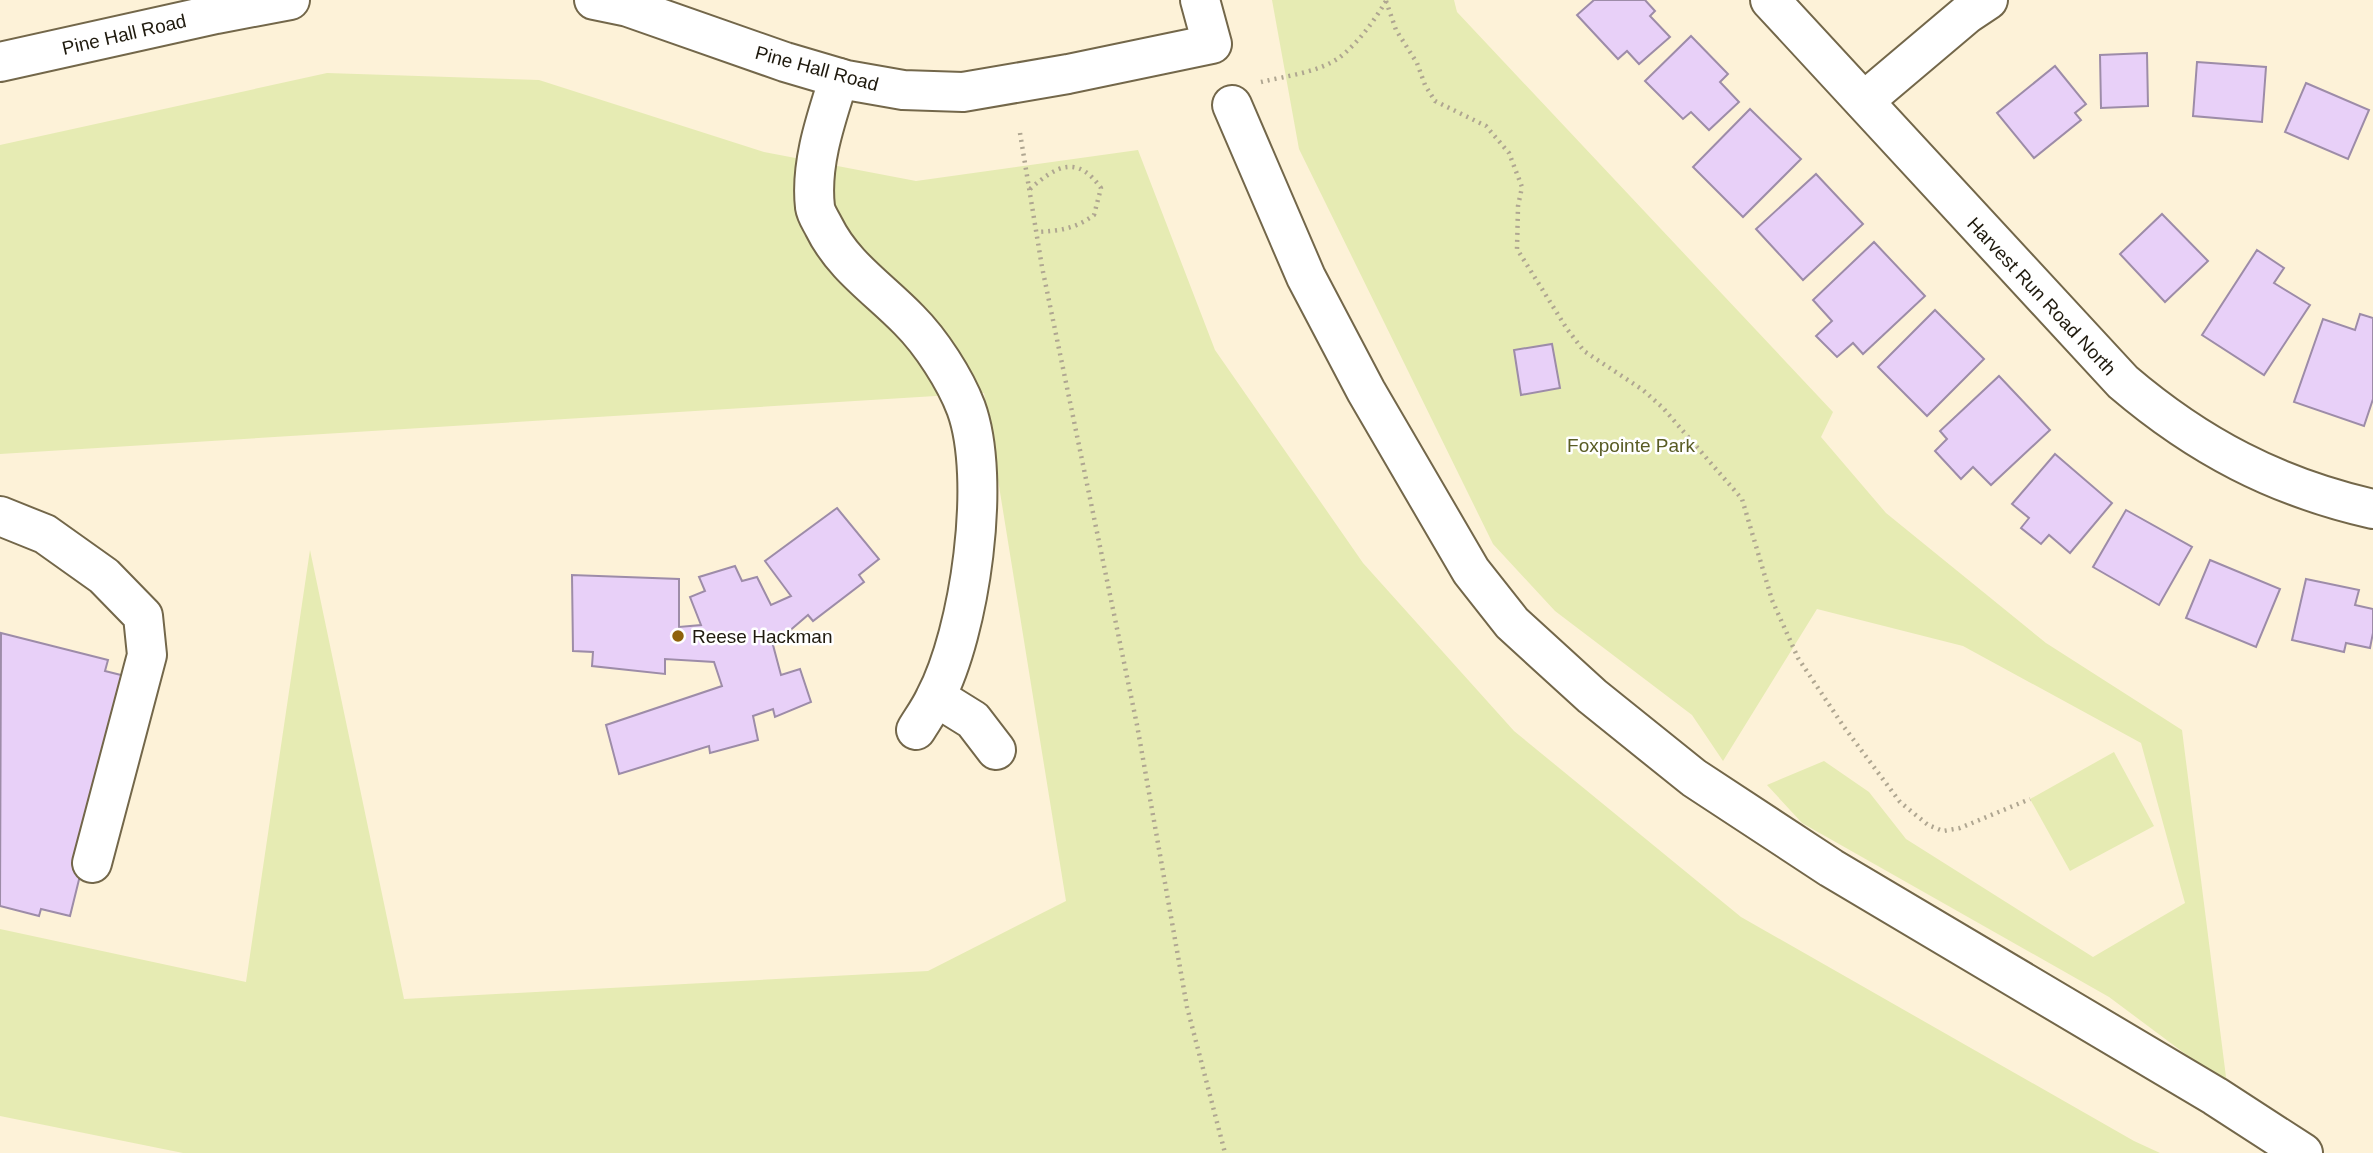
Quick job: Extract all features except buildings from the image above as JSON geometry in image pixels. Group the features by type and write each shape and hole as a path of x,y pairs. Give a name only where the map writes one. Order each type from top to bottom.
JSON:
{"street":[{"name":"Pine Hall Road","path":"0,62 290,0"},
{"name":"Pine Hall Road","path":"594,0 628,7 839,78 903,90 962,92 1068,74 1212,44 1200,0"},
{"name":"Harvest Run Road North","path":"1770,0 2090,349 2151,406 2224,454 2267,476 2309,492 2373,509"},
{"path":"1864,101 1967,14 1988,0"},
{"path":"839,78 824,124 816,169 815,209 833,245 873,288 910,320 940,359 966,409 978,465 977,529 955,646 936,697 916,730"},
{"path":"1232,105 1306,277 1366,391 1471,571 1512,624 1592,696 1694,778 1831,868 2215,1096 2303,1153"},
{"path":"0,516 45,534 104,576 143,615 147,655 92,863"},
{"path":"936,697 973,720 996,750"}],"path":[{"path":"1272,79 1316,68 1339,58 1361,37 1386,0"},
{"path":"1386,0 1396,30 1436,101 1486,126 1509,153 1522,187 1518,205 1517,249 1567,329 1584,351 1643,390 1663,408 1742,499 1772,600 1798,658 1844,727 1900,802 1928,825 1943,831 1960,828 2030,799"},
{"path":"1020,133 1036,232 1137,725 1187,1007 1225,1153"},
{"path":"1029,190 1056,168 1077,167 1092,176 1101,188 1094,215 1081,224 1065,231 1036,232"}],"green space":[{"name":"Foxpointe Park","path":"1272,0 1454,0 1457,12 1833,412 1821,437 1886,513 2046,643 2182,730 2227,1085 2109,997 1802,823 1767,785 1824,761 1869,792 1906,839 2093,957 2185,903 2141,743 1963,646 1817,609 1723,761 1692,715 1555,611 1493,544 1299,149"},
{"path":"327,73 539,80 764,152 916,181 1138,150 1215,350 1363,563 1514,731 1741,917 2134,1141 2160,1153 183,1153 0,1116 0,929 246,982 310,550 404,999 928,971 1066,901 984,393 0,454 0,145"},
{"path":"2114,752 2154,826 2070,871 2030,799"}],"place":[{"name":"Reese Hackman","path":"678,636"}]}
